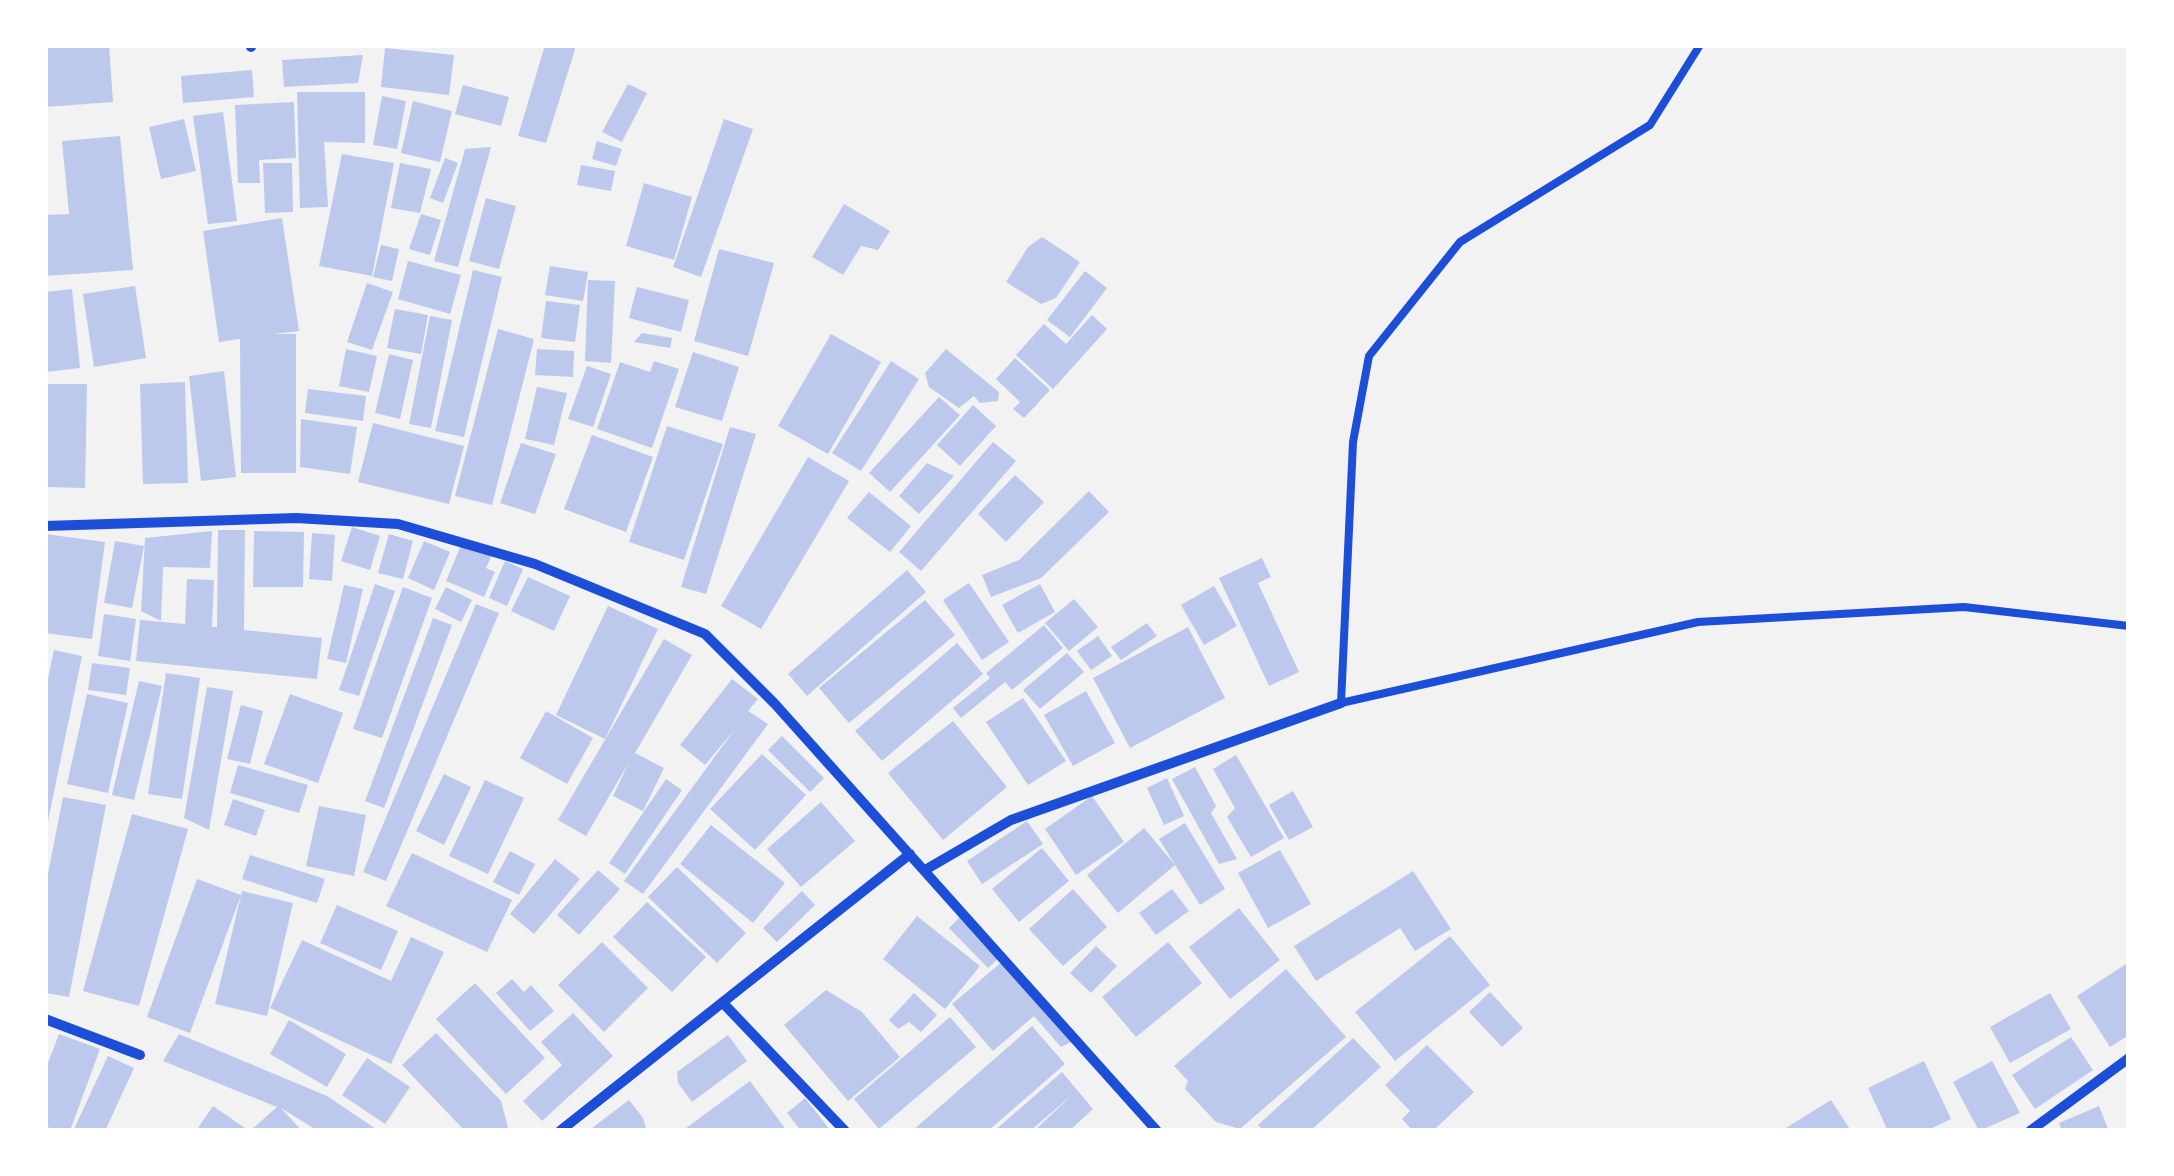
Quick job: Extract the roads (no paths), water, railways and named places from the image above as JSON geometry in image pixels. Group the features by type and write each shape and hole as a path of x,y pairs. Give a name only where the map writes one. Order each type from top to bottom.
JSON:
{"street":[{"path":"45,526 296,518 398,524 535,564 705,634 776,704 1157,1131"},
{"path":"924,870 1011,820 1342,703"},
{"path":"560,1131 910,854"},
{"path":"723,1003 846,1131"},
{"path":"45,1020 140,1055"},
{"path":"2030,1131 2129,1058"}],"lane":[{"path":"1700,45 1650,124 1460,242 1369,356 1354,442 1342,703 1698,622 1964,606 2129,626"}]}
